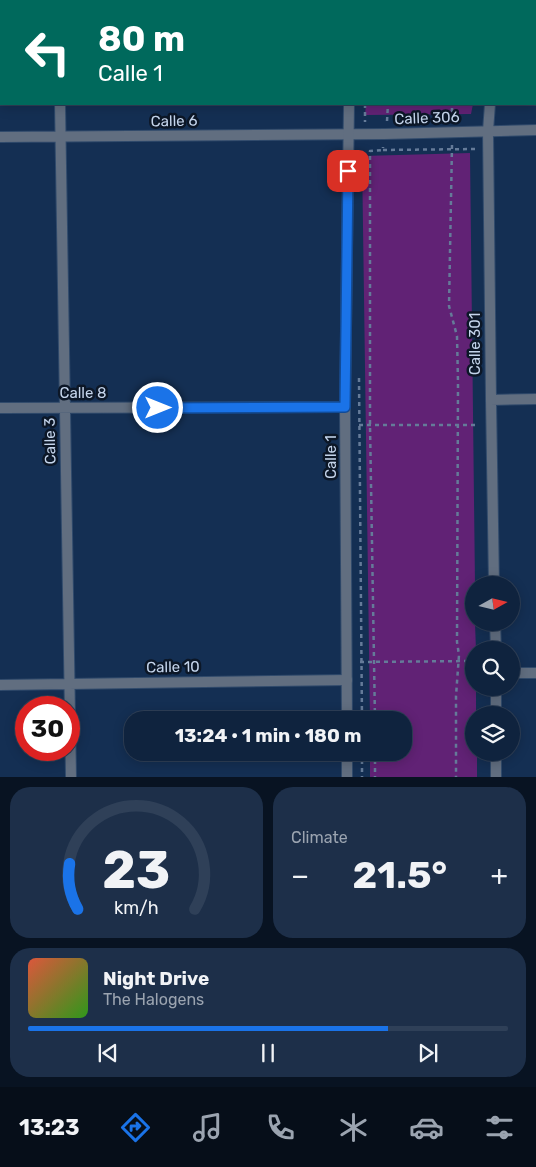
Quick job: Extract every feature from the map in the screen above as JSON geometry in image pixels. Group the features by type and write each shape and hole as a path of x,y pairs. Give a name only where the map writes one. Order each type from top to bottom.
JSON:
{"street":[{"name":"Calle 3","path":"60,105 71,777"},
{"name":"Calle 1","path":"347,711 345,407 349,105"},
{"name":"Calle 301","path":"490,105 488,131 490,400 494,576"},
{"name":"Calle 306","path":"348,134 536,130"},
{"name":"Calle 6","path":"0,137 348,134"},
{"path":"490,400 536,399"},
{"name":"Calle 8","path":"0,408 345,407"},
{"path":"520,673 536,673"},
{"name":"Calle 10","path":"0,685 347,680"},
{"path":"347,761 347,777"},
{"path":"496,761 496,777"}],"path":[{"path":"365,105 365,134"},
{"path":"382,150 388,105"},
{"path":"452,105 449,306 457,336 457,642 459,661 456,696 456,777"},
{"path":"375,711 370,425 370,150 489,149"},
{"path":"360,376 362,711"},
{"path":"345,425 491,425"},
{"path":"347,661 465,661"},
{"path":"362,761 362,777"},
{"path":"375,761 375,777"}],"shaded area":[{"path":"366,105 473,105 471,114 365,115"},
{"path":"470,153 475,576 465,576 465,631 475,631 476,641 465,641 465,696 476,696 476,706 465,706 465,761 477,761 477,777 370,777 370,761 412,761 412,711 370,711 362,156"}],"route":[{"path":"158,408 345,407 348,171"}]}
